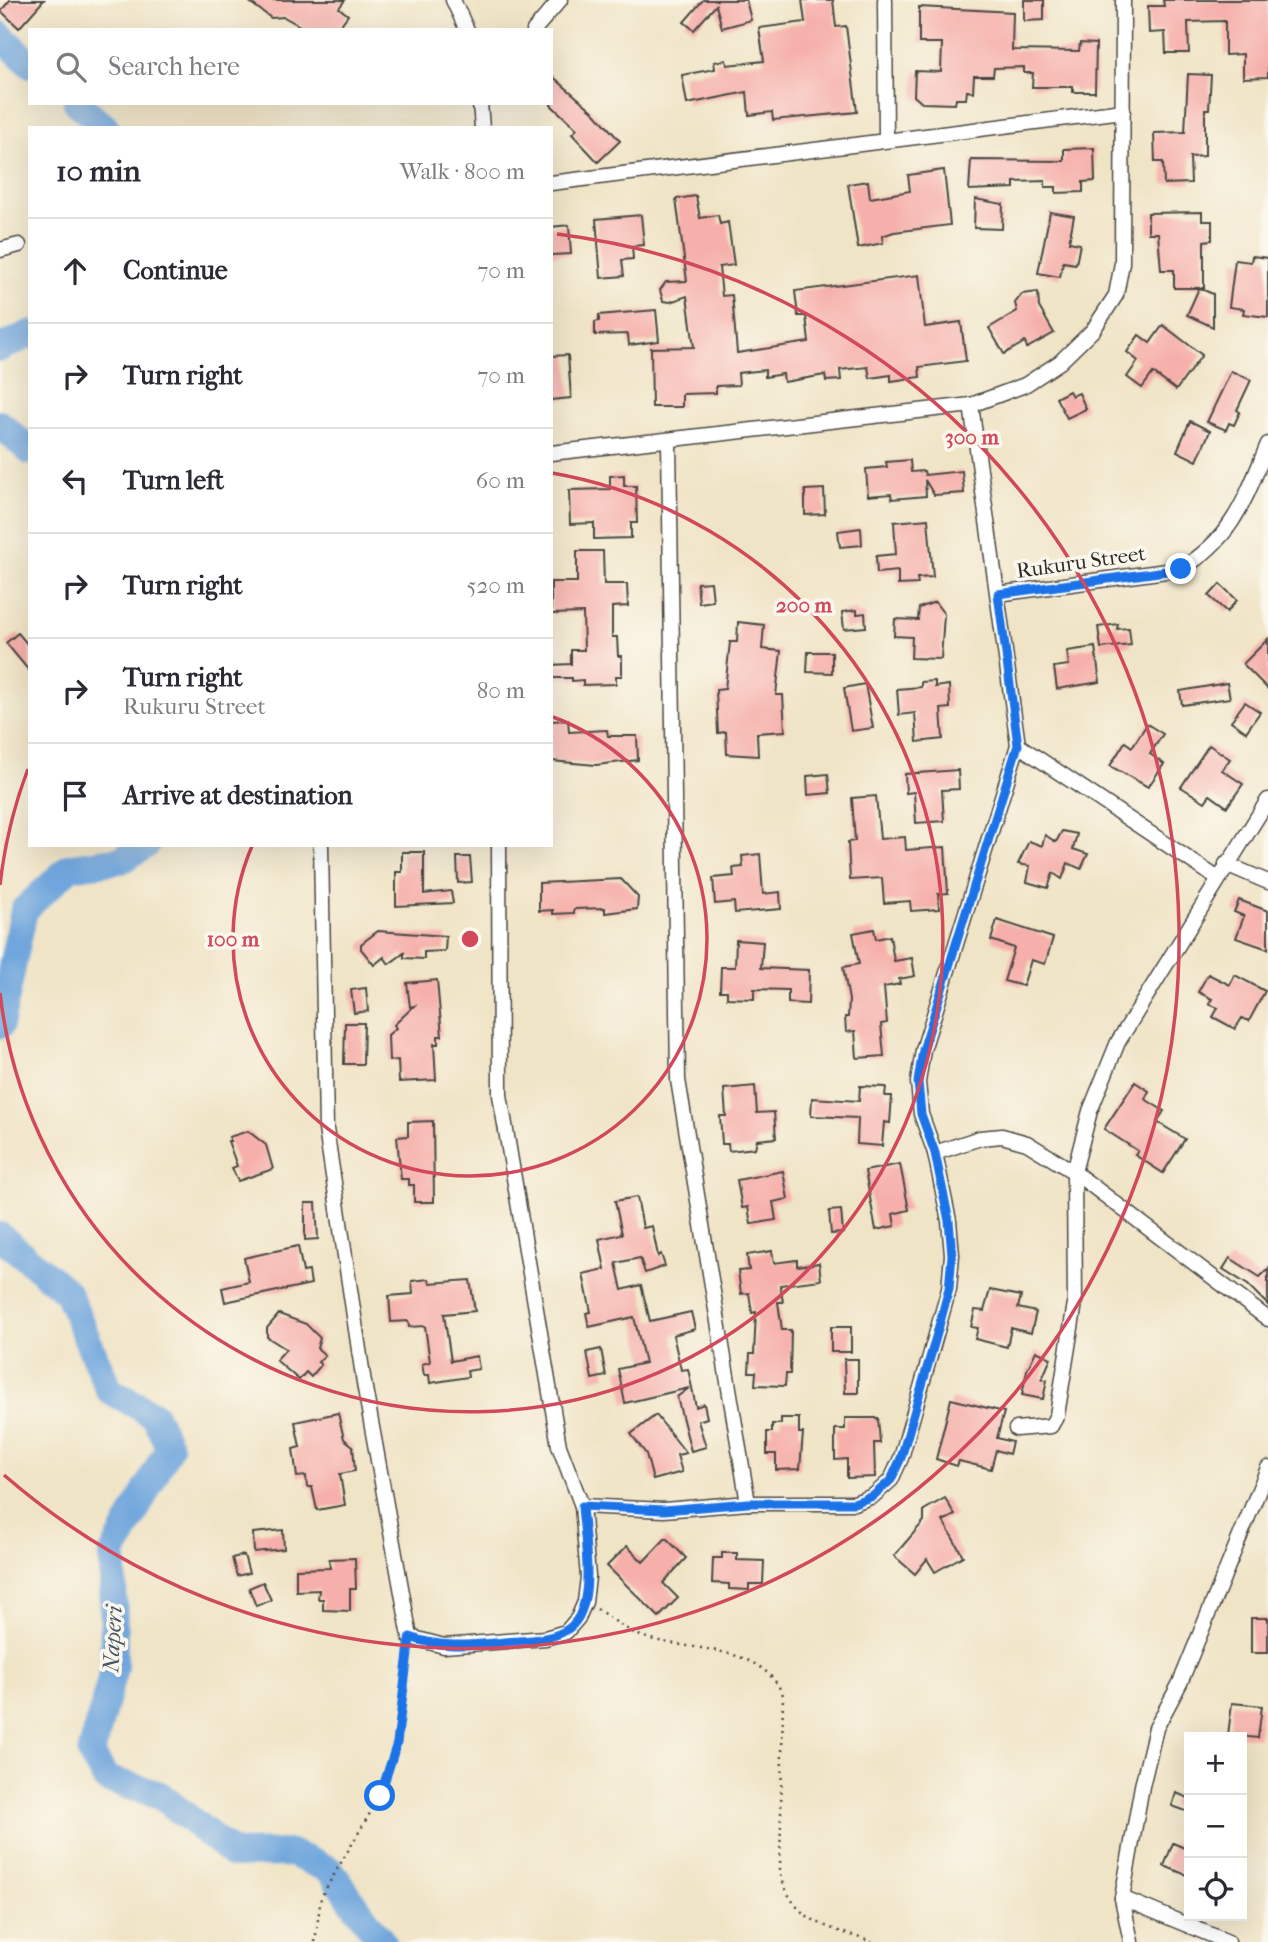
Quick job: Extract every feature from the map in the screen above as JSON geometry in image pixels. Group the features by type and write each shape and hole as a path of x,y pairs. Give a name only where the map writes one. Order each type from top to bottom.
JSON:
{"street":[{"path":"453,0 466,28"},
{"path":"536,28 560,0"},
{"path":"885,0 886,139"},
{"path":"553,453 669,442 971,405 1025,385 1060,362 1093,330 1116,295 1122,263 1123,0"},
{"path":"480,105 482,126"},
{"path":"553,183 1123,111"},
{"path":"0,250 19,245"},
{"path":"582,1506 664,1510 748,1503 854,1503 873,1496 891,1480 901,1458 949,1289 952,1255 949,1221 935,1153 921,1114 918,1082 923,1050 1018,745 971,405"},
{"path":"669,442 678,1080 748,1503"},
{"name":"Rukuru Street","path":"998,594 1181,569 1204,555 1223,537 1240,513 1268,444"},
{"path":"1018,745 1217,877"},
{"path":"1016,1429 1051,1426 1058,1415 1075,1303 1074,1172 1090,1111 1118,1042 1217,877 1268,800"},
{"path":"321,847 326,1129 364,1383 410,1637 444,1646 545,1638 566,1632 578,1618 585,1602 588,1577 582,1506 559,1446 500,1095 499,847"},
{"path":"1226,864 1268,882"},
{"path":"935,1153 968,1141 1002,1136 1027,1143 1074,1172 1268,1320"},
{"path":"1131,1942 1122,1898 1142,1786 1156,1728 1180,1683 1268,1468"},
{"path":"1122,1898 1228,1942"}],"path":[{"path":"585,1602 642,1637 746,1658 777,1681 783,1695 780,1870 784,1892 794,1907 810,1920 872,1942"},
{"path":"315,1942 321,1897 380,1796 390,1768 397,1743 410,1637"}],"building":[{"path":"10,0 44,0 19,28 1,11"},
{"path":"247,0 345,0 339,8 348,15 338,28 303,28 284,17 271,18"},
{"path":"703,0 746,0 751,20 722,28 716,5 694,30 684,22"},
{"path":"802,0 833,0 836,27 846,26 857,112 773,120 772,112 749,115 747,92 687,104 682,75 715,69 714,62 726,60 727,65 764,61 759,28 805,22"},
{"path":"1024,0 1044,0 1044,20 1024,21"},
{"path":"1163,0 1268,0 1268,77 1243,78 1243,54 1225,55 1225,21 1188,22 1189,53 1166,53 1165,32 1149,33 1148,6 1164,6"},
{"path":"919,7 1013,12 1012,50 1079,51 1080,43 1096,44 1095,92 1073,92 1073,87 1032,87 1033,73 1024,73 1024,67 994,68 993,76 974,76 973,92 967,91 966,99 956,99 955,104 922,103 914,96 915,71 941,72 942,43 919,43"},
{"path":"1188,74 1211,75 1209,109 1205,109 1205,156 1190,157 1191,183 1164,184 1163,162 1155,162 1154,133 1185,132"},
{"path":"553,77 595,113 620,141 598,162 572,134 577,129 551,105"},
{"path":"1094,148 1095,181 1083,182 1083,192 1056,193 1056,187 1045,187 1045,181 1014,182 1014,188 969,190 971,160 1064,161 1064,149"},
{"path":"944,170 950,225 894,232 882,236 883,243 858,248 848,184 868,181 870,198 910,191 908,175"},
{"path":"696,196 700,218 718,215 720,224 728,222 734,265 719,267 722,296 732,295 737,353 809,342 806,316 798,316 795,291 919,275 925,327 961,322 966,361 919,367 920,377 891,381 891,375 870,378 868,367 840,370 841,380 826,381 825,375 784,382 783,374 765,377 765,370 738,373 739,385 716,386 716,393 682,394 682,407 652,407 651,348 694,347 687,296 670,302 663,301 660,290 666,282 687,281 676,199"},
{"path":"975,199 1003,204 1002,229 974,228"},
{"path":"1050,212 1074,216 1069,242 1080,244 1076,264 1063,262 1060,277 1038,273"},
{"path":"1202,212 1202,221 1212,221 1212,240 1204,241 1204,288 1174,288 1174,270 1161,270 1158,233 1148,233 1148,213"},
{"path":"641,215 644,245 632,246 633,259 622,260 624,276 601,278 596,219"},
{"path":"569,225 571,254 553,255 553,227"},
{"path":"1252,256 1268,258 1268,317 1243,314 1244,309 1229,307 1235,260 1251,262"},
{"path":"1199,288 1213,294 1213,327 1187,315"},
{"path":"1038,292 1039,307 1054,333 1027,348 1025,342 1004,354 989,328 1017,311 1015,303 1022,294"},
{"path":"656,310 659,341 629,345 628,334 595,335 595,322 599,321 599,315"},
{"path":"1163,325 1202,355 1176,390 1153,373 1142,388 1127,377 1138,361 1127,352 1139,335 1150,343"},
{"path":"568,355 571,398 553,400 553,356"},
{"path":"1231,371 1251,380 1237,410 1240,412 1234,425 1229,423 1226,430 1207,422"},
{"path":"1069,391 1072,396 1079,393 1086,409 1067,418 1056,398"},
{"path":"1190,421 1210,431 1197,461 1177,451"},
{"path":"910,460 911,472 924,471 925,475 962,471 964,493 934,495 925,480 926,496 892,499 891,494 868,496 866,469 887,467 886,462"},
{"path":"624,475 624,486 636,486 637,523 631,523 631,538 594,539 594,523 570,524 569,490 610,489 610,476"},
{"path":"824,489 825,514 805,515 805,490"},
{"path":"928,519 933,577 917,578 918,584 898,585 898,571 877,573 876,556 896,554 894,522"},
{"path":"861,528 862,545 840,547 838,531"},
{"path":"577,551 603,551 604,584 627,584 628,606 612,607 612,637 617,637 618,656 622,656 622,676 616,676 616,684 583,685 583,680 553,678 553,665 571,664 571,650 584,650 583,613 553,614 553,582 577,582"},
{"path":"711,582 713,601 699,603 697,583"},
{"path":"1220,584 1237,600 1227,612 1209,596"},
{"path":"935,602 944,614 941,659 911,658 912,637 894,636 895,619 918,620 919,608"},
{"path":"857,610 857,614 865,613 866,627 844,629 842,612"},
{"path":"738,622 764,625 762,649 781,651 776,695 783,695 785,731 757,733 758,756 727,754 726,732 718,733 716,690 725,689 730,642 737,642"},
{"path":"1118,624 1117,629 1129,628 1131,645 1101,648 1098,627"},
{"path":"18,633 28,645 28,670 6,643"},
{"path":"1268,639 1268,689 1243,664"},
{"path":"1095,647 1100,682 1057,689 1054,667 1069,665 1067,651"},
{"path":"808,652 832,652 832,673 807,672"},
{"path":"935,681 935,687 949,685 950,708 941,709 943,739 917,742 915,713 899,715 897,689 921,687 921,682"},
{"path":"1227,683 1230,698 1182,705 1180,691"},
{"path":"865,684 873,728 851,731 844,688"},
{"path":"1245,702 1260,712 1246,732 1231,721"},
{"path":"568,720 569,732 607,730 608,736 637,736 638,760 596,765 553,761 553,721"},
{"path":"1147,724 1163,734 1150,754 1164,764 1148,787 1110,766 1125,742 1132,747"},
{"path":"1209,745 1230,759 1222,770 1243,784 1227,807 1210,795 1205,802 1181,787"},
{"path":"958,770 959,789 942,790 944,821 916,823 914,792 906,793 905,774"},
{"path":"828,774 830,793 808,795 807,776"},
{"path":"876,796 880,839 905,837 906,850 945,847 948,893 938,894 939,909 911,911 910,901 884,903 882,878 850,880 848,842 855,841 852,798"},
{"path":"1062,831 1077,834 1073,849 1088,854 1081,869 1068,863 1062,879 1053,873 1048,888 1027,882 1030,866 1018,864 1029,841 1042,846 1045,835 1056,842"},
{"path":"402,852 424,852 424,894 451,891 453,903 396,906 396,872 402,872"},
{"path":"760,854 763,894 780,892 781,909 735,913 734,902 715,904 713,878 734,876 733,868 743,867 742,856"},
{"path":"457,857 470,857 472,882 458,883"},
{"path":"621,879 638,897 637,909 605,913 605,908 574,909 574,913 553,914 553,910 539,911 539,883"},
{"path":"1239,900 1268,911 1268,949 1236,938 1244,916 1234,912"},
{"path":"997,920 1053,938 1045,964 1031,960 1023,986 1004,981 1014,948 991,940"},
{"path":"874,929 876,939 890,936 894,961 912,958 915,976 899,979 900,984 884,987 887,1023 881,1024 884,1056 857,1058 855,1031 846,1032 845,1017 848,1017 849,1000 843,967 859,964 853,933"},
{"path":"378,931 446,936 445,951 424,952 424,959 404,958 404,953 389,964 384,957 374,965 361,949 361,944"},
{"path":"736,940 763,942 761,968 809,970 808,1004 788,1003 788,990 754,989 754,999 727,998 727,991 720,991 721,967 735,967"},
{"path":"1208,974 1230,985 1235,975 1265,991 1249,1021 1242,1018 1235,1029 1213,1017 1218,1008 1209,1004 1212,999 1198,992"},
{"path":"437,980 442,1036 438,1036 438,1044 434,1044 436,1080 399,1082 398,1060 389,1061 388,1035 396,1028 394,1025 414,1006 410,1007 407,983"},
{"path":"366,988 368,1011 354,1013 351,990"},
{"path":"345,1023 364,1023 363,1064 344,1064"},
{"path":"1135,1082 1149,1091 1145,1099 1164,1111 1157,1122 1185,1139 1163,1173 1135,1155 1138,1151 1104,1129"},
{"path":"755,1086 757,1113 774,1112 776,1138 757,1140 755,1148 729,1151 728,1144 722,1144 720,1116 726,1116 724,1089"},
{"path":"860,1086 886,1087 885,1096 892,1096 890,1123 884,1122 882,1146 857,1144 858,1118 811,1116 812,1098 859,1101"},
{"path":"433,1121 434,1202 414,1202 414,1185 409,1185 409,1179 401,1179 397,1137 408,1136 408,1122"},
{"path":"248,1131 266,1145 273,1169 238,1181 232,1168 237,1166 228,1141 231,1141 229,1137"},
{"path":"900,1164 909,1210 893,1214 895,1226 876,1230 865,1171"},
{"path":"783,1171 788,1199 773,1202 776,1220 751,1224 748,1207 742,1208 737,1180"},
{"path":"637,1197 643,1228 652,1226 658,1256 661,1254 665,1266 645,1273 640,1258 616,1263 622,1290 641,1285 650,1321 691,1312 695,1329 673,1335 681,1370 688,1369 696,1407 704,1404 707,1418 698,1421 706,1447 691,1451 677,1397 689,1388 625,1403 618,1369 645,1363 634,1317 589,1327 586,1313 591,1312 583,1274 605,1269 599,1239 622,1234 615,1201"},
{"path":"305,1203 316,1203 318,1239 305,1240"},
{"path":"841,1210 843,1233 831,1234 829,1211"},
{"path":"298,1246 303,1272 309,1271 311,1284 225,1302 222,1288 249,1282 244,1258"},
{"path":"772,1251 774,1263 797,1260 797,1266 819,1263 821,1280 780,1285 783,1302 778,1302 782,1330 791,1330 790,1374 786,1374 785,1386 755,1385 756,1372 749,1372 750,1354 754,1354 756,1312 752,1313 749,1293 741,1294 738,1271 749,1270 747,1255"},
{"path":"1230,1258 1260,1277 1268,1269 1268,1305 1248,1285 1223,1269"},
{"path":"429,1279 430,1283 470,1280 475,1311 444,1314 451,1361 477,1356 479,1369 467,1371 468,1377 430,1383 429,1375 424,1375 422,1364 430,1362 425,1326 409,1327 408,1321 391,1322 389,1296 413,1294 412,1281"},
{"path":"990,1290 1021,1296 1018,1308 1036,1312 1031,1333 1011,1328 1007,1347 975,1339 978,1328 971,1327 975,1310 984,1311"},
{"path":"279,1314 306,1324 320,1338 317,1348 325,1355 318,1362 321,1365 311,1377 306,1372 299,1380 276,1360 286,1349 267,1337 267,1328"},
{"path":"831,1327 851,1327 851,1352 831,1352"},
{"path":"601,1349 606,1376 592,1379 587,1352"},
{"path":"1036,1351 1051,1358 1042,1379 1047,1380 1043,1399 1022,1395 1027,1370"},
{"path":"844,1359 858,1359 858,1393 845,1393"},
{"path":"951,1399 1004,1412 997,1438 1012,1442 1009,1454 996,1450 991,1469 959,1461 957,1466 936,1459"},
{"path":"338,1413 344,1439 353,1446 355,1471 340,1474 345,1505 317,1510 312,1487 307,1487 306,1476 297,1477 293,1449 300,1447 295,1422"},
{"path":"656,1415 686,1453 677,1455 682,1472 653,1480 646,1454 631,1434"},
{"path":"781,1418 799,1418 799,1433 803,1433 800,1469 776,1470 776,1454 767,1454 767,1432 772,1432 772,1424 781,1424"},
{"path":"845,1418 878,1418 880,1443 874,1443 875,1477 847,1478 847,1459 835,1460 835,1429 845,1429"},
{"path":"945,1498 955,1515 943,1521 963,1556 935,1572 927,1559 915,1574 894,1556 924,1521 924,1510"},
{"path":"283,1530 284,1549 254,1552 253,1533"},
{"path":"666,1538 686,1558 663,1583 678,1598 659,1617 607,1566 627,1546 643,1562"},
{"path":"722,1553 737,1553 737,1560 764,1561 763,1584 749,1584 749,1590 729,1589 729,1584 712,1583 713,1558 722,1558"},
{"path":"244,1555 249,1573 237,1576 232,1558"},
{"path":"355,1558 356,1589 350,1589 350,1611 323,1610 323,1599 318,1599 319,1590 296,1591 296,1569 330,1568 329,1559"},
{"path":"263,1582 271,1600 256,1606 249,1588"},
{"path":"1251,1618 1268,1618 1268,1653 1251,1653"},
{"path":"1232,1703 1262,1706 1258,1738 1247,1737 1247,1732 1228,1732"},
{"path":"1176,1793 1184,1796 1184,1810 1172,1806"},
{"path":"1173,1843 1184,1848 1184,1874 1164,1866"}],"waterway":[{"name":"Naperi","path":"0,35 28,62"},
{"name":"Naperi","path":"79,105 104,126"},
{"name":"Naperi","path":"0,348 28,335"},
{"name":"Naperi","path":"0,424 28,449"},
{"name":"Naperi","path":"0,1025 24,910 70,867 121,860 143,847"},
{"name":"Naperi","path":"0,1236 67,1292 109,1390 154,1415 169,1447 113,1554 114,1668 91,1754 106,1779 160,1795 233,1854 291,1853 330,1870 382,1942"}],"route":[{"path":"380,1796 397,1743 410,1637 444,1646 467,1646 545,1638 566,1632 578,1618 585,1602 588,1577 582,1506 664,1510 748,1503 854,1503 873,1496 891,1480 901,1458 936,1337 949,1289 952,1255 949,1221 935,1153 921,1114 918,1082 923,1050 1018,745 998,594 1181,569"}]}
